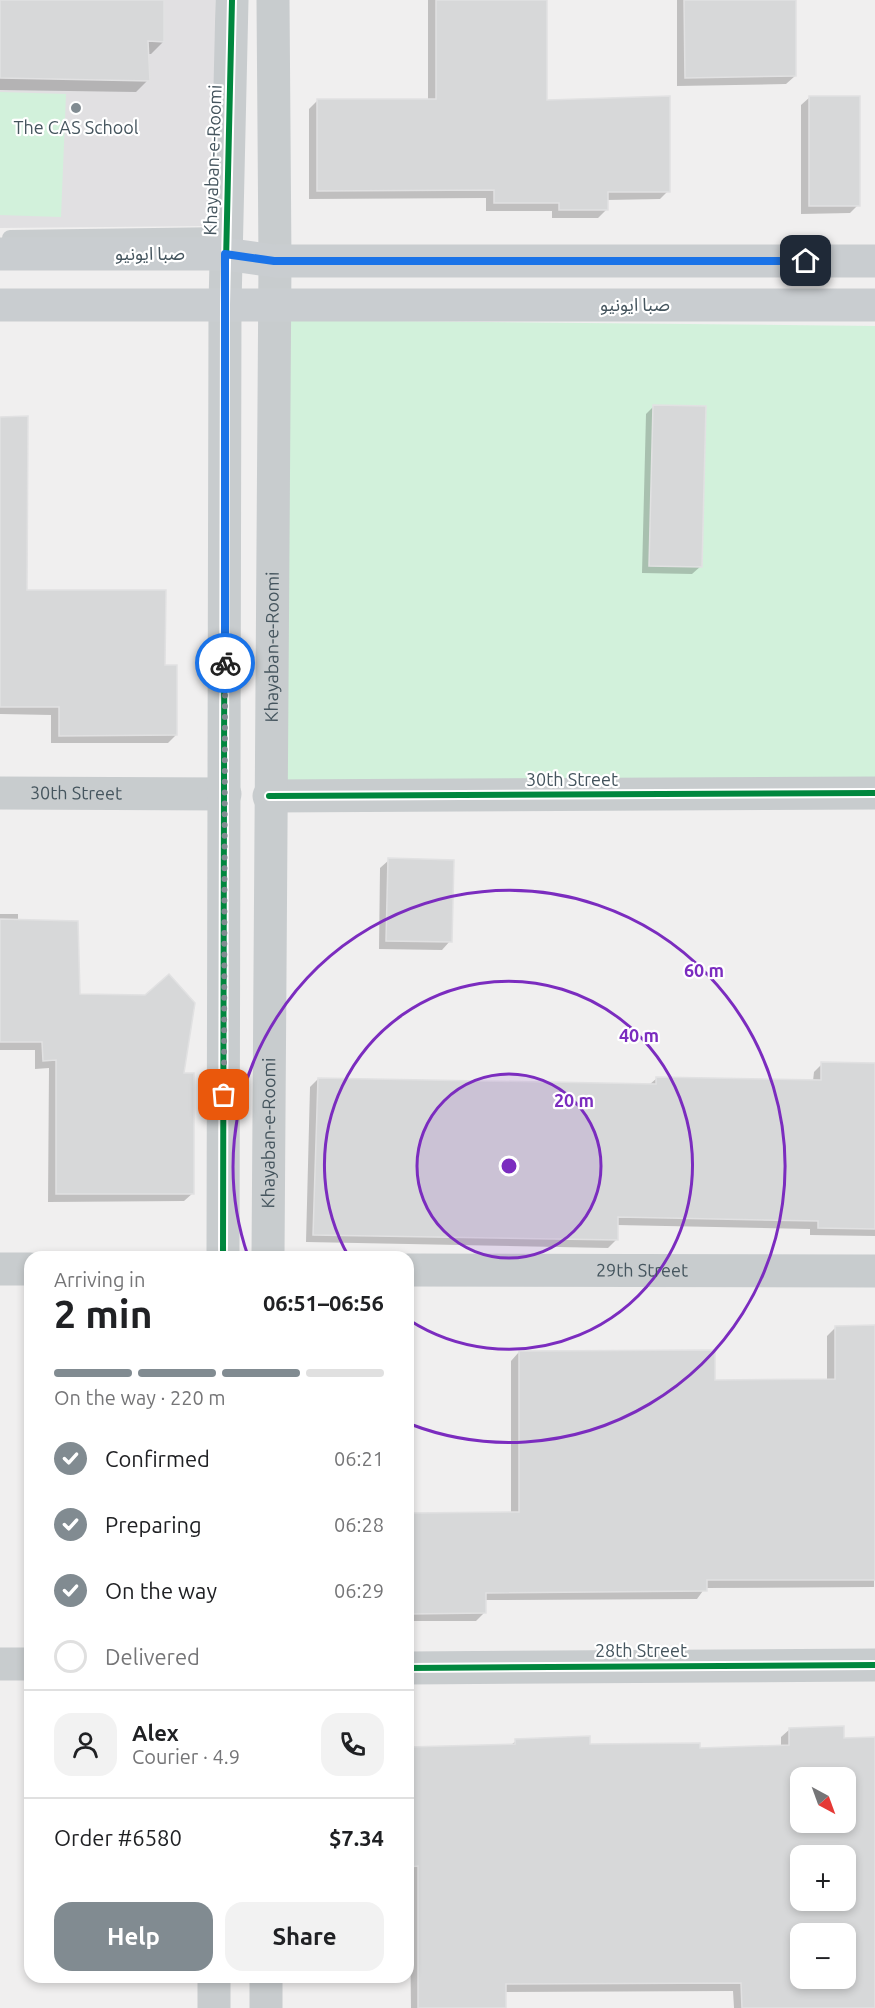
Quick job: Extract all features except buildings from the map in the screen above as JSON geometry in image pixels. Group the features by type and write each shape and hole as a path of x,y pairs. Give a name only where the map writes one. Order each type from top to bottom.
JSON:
{"main road":[{"name":"صبا ایونیو","path":"0,254 226,244 274,261 875,261"},
{"name":"صبا ایونیو","path":"0,305 875,305"}],"street":[{"name":"Khayaban-e-Roomi","path":"223,1251 225,305 232,0"},
{"name":"Khayaban-e-Roomi","path":"268,1251 274,261 273,0"},
{"name":"30th Street","path":"0,793 225,794"},
{"name":"30th Street","path":"269,796 875,793"},
{"path":"0,1269 24,1269"},
{"name":"29th Street","path":"414,1270 875,1271"},
{"path":"0,1664 24,1664"},
{"name":"28th Street","path":"414,1668 875,1665"},
{"path":"214,1983 214,2008"},
{"path":"266,1983 266,2008"}],"lane":[{"path":"0,238 226,244"}],"shaded area":[{"path":"0,0 215,0 214,226 0,228"}],"green space":[{"path":"0,92 66,94 61,217 0,215"},
{"path":"285,320 875,326 875,780 284,782"}],"cycle path":[{"path":"223,1251 225,305 232,0"},
{"path":"269,796 875,793"},
{"path":"414,1668 875,1665"}],"way so far":[{"path":"224,1095 225,663"}],"place":[{"name":"The CAS School","path":"76,108"}],"route":[{"path":"225,663 225,254 274,261 806,261"}]}
